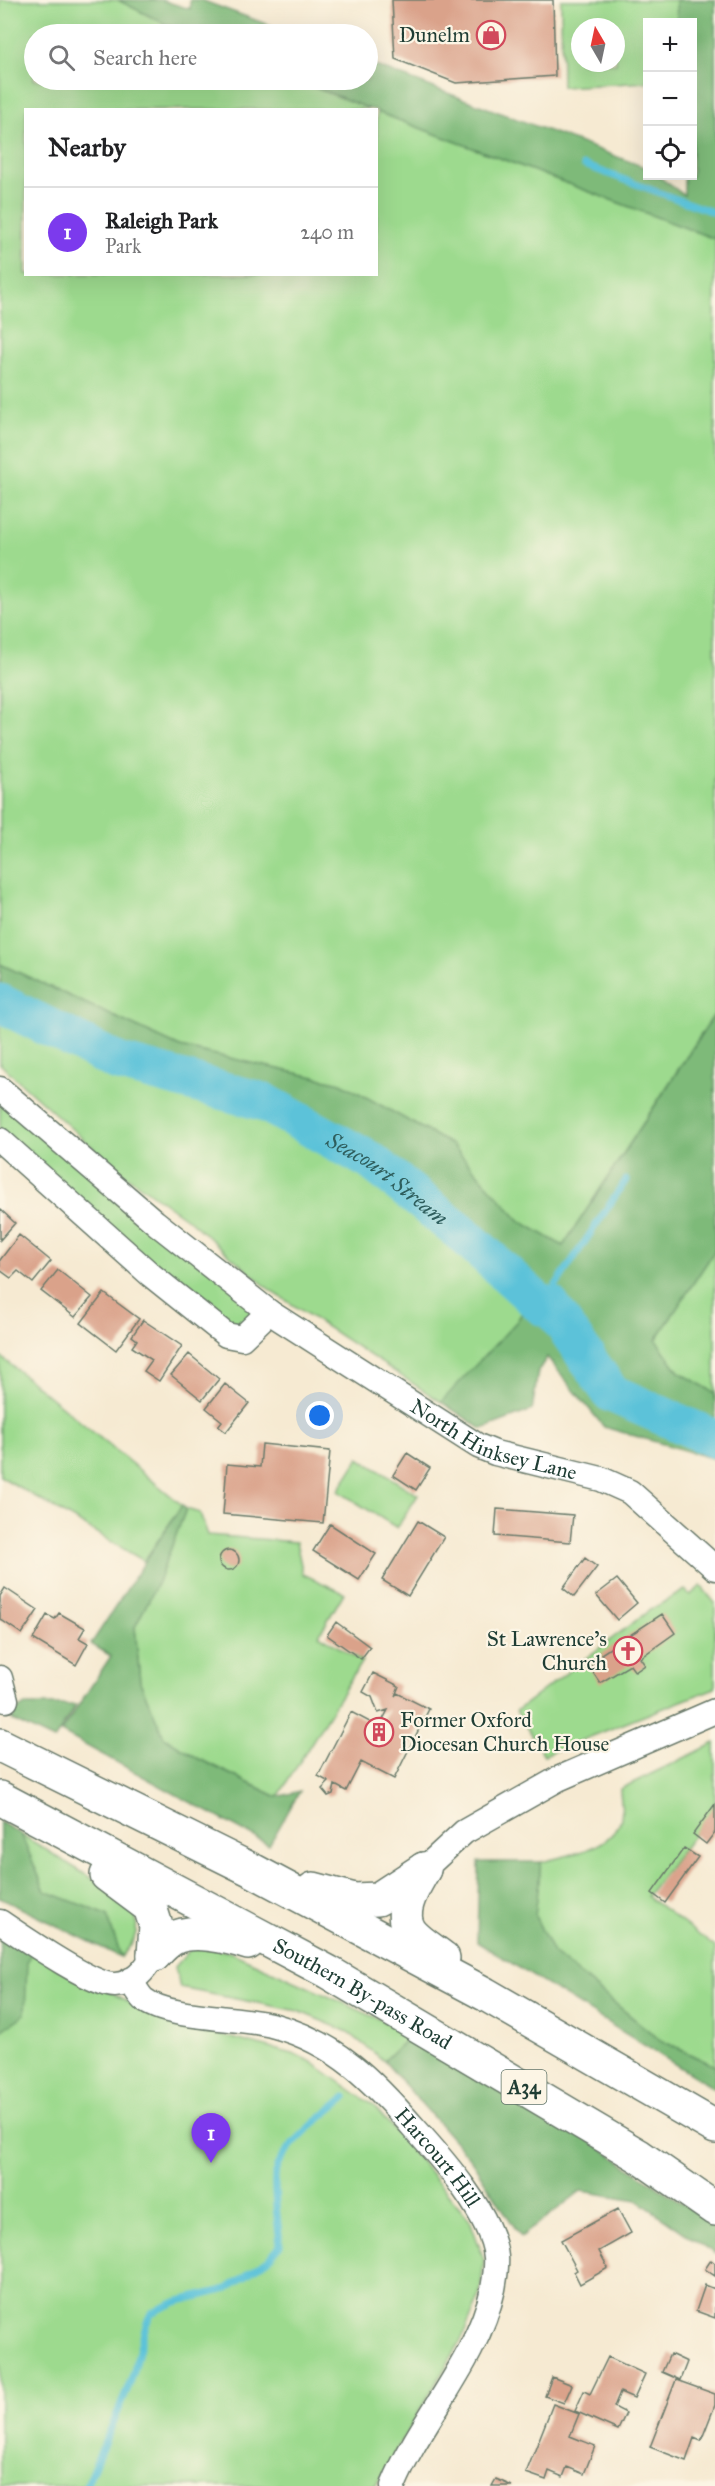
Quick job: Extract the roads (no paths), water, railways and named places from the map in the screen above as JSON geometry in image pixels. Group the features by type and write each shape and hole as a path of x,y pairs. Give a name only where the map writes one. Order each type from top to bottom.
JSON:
{"highway":[{"path":"0,1744 254,1870 485,1994 715,2127"},
{"path":"9,1804 150,1907 156,1926 154,1955"},
{"name":"Southern By-pass Road","path":"9,1804 328,1972 639,2156 715,2209"},
{"path":"254,1870 354,1900 378,1899 424,1869"},
{"path":"424,1869 409,1897 405,1914 410,1931 485,1994"},
{"path":"154,1955 173,1938 200,1933 233,1938 328,1972"}],"street":[{"name":"North Hinksey Lane","path":"0,1089 155,1222 269,1312 478,1446 495,1453 601,1479 630,1492 715,1568"},
{"path":"0,1140 152,1275 226,1335 243,1338 269,1312"},
{"path":"424,1869 464,1832 548,1784 715,1712"},
{"path":"0,1923 95,1979 114,1985 143,1972 154,1955"},
{"name":"Harcourt Hill","path":"129,1980 143,1999 168,2010 274,2025 325,2045 379,2088 458,2181 484,2220 496,2255 490,2302 479,2333 464,2362 408,2456 393,2486"}],"waterway":[{"path":"584,165 715,213"},
{"name":"Seacourt Stream","path":"0,1003 118,1062 264,1102 371,1161 465,1236 542,1306 550,1305 611,1393 715,1439"},
{"path":"542,1306 626,1180"},
{"path":"86,2486 130,2383 144,2330 151,2313 176,2302 227,2289 269,2259 280,2245 275,2192 277,2166 290,2147 346,2097"}],"place":[{"name":"Dunelm","path":"491,35"},
{"name":"St Lawrence's Church","path":"628,1651"},
{"name":"Former Oxford Diocesan Church House","path":"379,1732"},
{"name":"Raleigh Park","path":"211,2163"}]}
